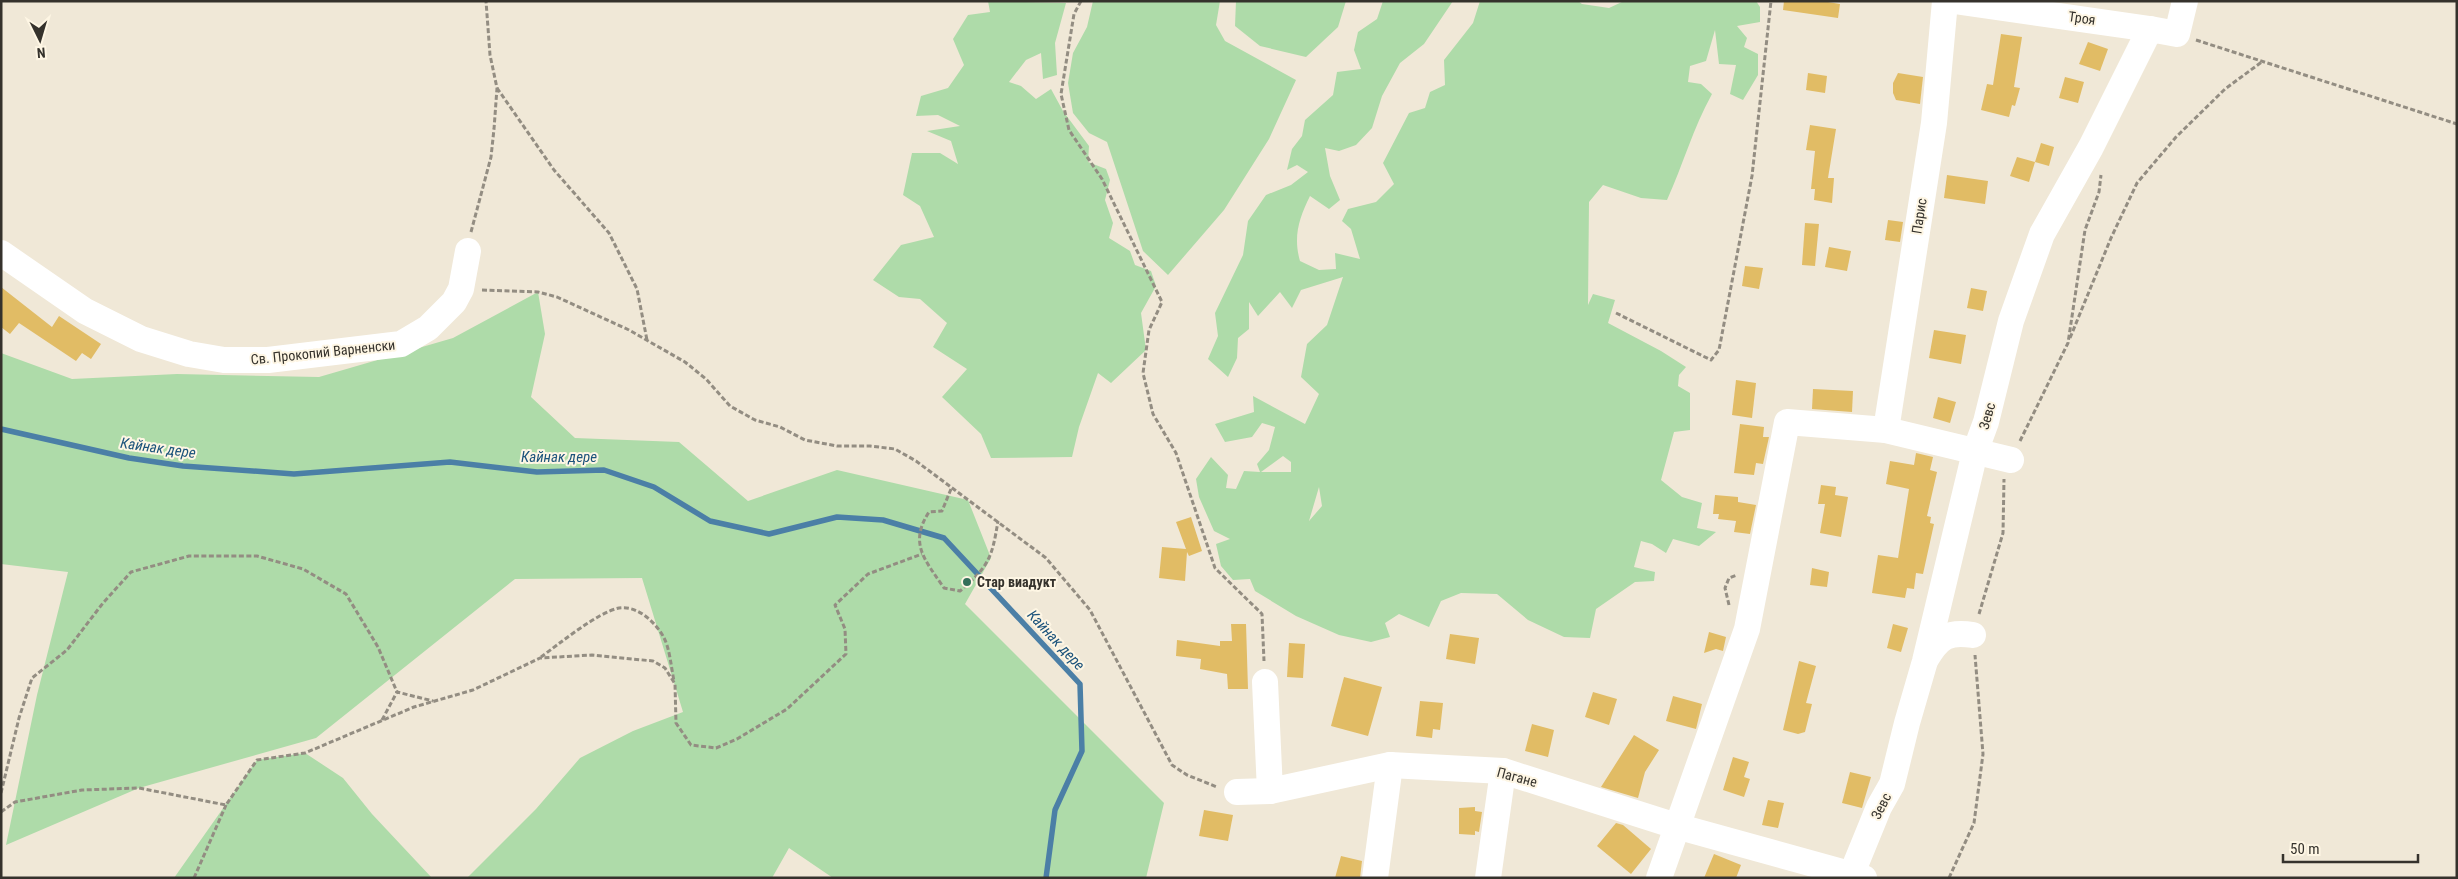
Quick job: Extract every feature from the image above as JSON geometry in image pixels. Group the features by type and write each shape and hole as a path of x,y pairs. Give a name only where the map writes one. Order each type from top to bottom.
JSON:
{"street":[{"name":"Парис","path":"1886,430 1934,123 1945,1"},
{"name":"Троя","path":"1954,1 2117,12 2150,29"},
{"path":"2150,29 2177,34 2185,1"},
{"name":"Зевс","path":"1855,877 1879,807 1892,784 2011,321 2042,234 2091,147 2150,29"},
{"name":"Св. Прокопий Варненски","path":"1,253 86,311 141,339 188,354 224,360 268,360 401,344 428,328 454,302 461,289 468,250"},
{"path":"1658,878 1747,629 1787,422 1886,430 2011,460"},
{"path":"1925,661 1937,641 1957,632 1973,634"},
{"path":"1265,682 1270,791"},
{"path":"1375,878 1390,765"},
{"name":"Пагане","path":"1236,792 1270,791 1390,765 1503,771 1676,826 1855,877"},
{"path":"1488,878 1503,771"}],"path":[{"path":"468,250 473,220 491,157 497,88 490,55 486,1"},
{"path":"1081,1 1074,14 1061,94 1069,130 1102,179 1162,302 1149,330 1143,373 1153,414 1176,453 1215,568 1262,614 1265,682"},
{"path":"1616,313 1711,360 1719,350 1752,176 1772,1"},
{"path":"2177,34 2457,124"},
{"path":"1949,878 1974,823 1983,754 1973,634 2003,533 2003,482 2011,460 2068,343 2137,183 2176,137 2225,89 2263,61"},
{"path":"497,88 554,170 609,233 637,289 648,340"},
{"path":"2068,343 2085,230 2100,184 2102,167 2091,147"},
{"path":"461,289 538,292 557,297 648,340 685,362 706,379 730,406 755,420 780,427 805,440 837,446 870,446 895,449 916,461 1046,558 1090,610 1172,765 1187,775 1236,792"},
{"path":"952,489 942,511 929,512 922,527 919,543 922,554 944,588 960,591 978,576 993,555 998,521"},
{"path":"194,878 226,804 257,760 305,753 382,720 473,690 540,658 606,614 620,608 638,611 663,636 675,684 676,723 690,745 716,748 737,739 787,709 846,654 845,629 835,605 868,574 922,554"},
{"path":"1,793 19,718 32,678 67,650 102,604 131,572 189,556 256,556 303,568 346,594 378,647 397,692"},
{"path":"540,658 592,655 652,661 665,668 675,684"},
{"path":"397,692 434,702"},
{"path":"382,720 397,692"},
{"path":"1,812 15,802 82,790 139,788 226,804"}],"green space":[{"path":"988,1 1066,3 1055,43 1057,75 1043,79 1041,53 1026,60 1009,82 1021,86 1036,99 1051,89 1063,111 1089,146 1088,162 1106,169 1110,180 1105,200 1113,223 1109,238 1130,251 1135,265 1151,271 1156,286 1141,313 1146,350 1111,383 1098,373 1079,427 1072,457 991,458 981,434 942,397 967,369 933,347 947,323 920,299 899,297 873,280 901,245 934,237 920,206 903,195 912,153 940,153 958,164 951,141 927,131 960,126 938,115 916,116 921,96 948,88 964,65 953,39 968,15 990,12"},
{"path":"1093,1 1220,1 1216,25 1225,41 1296,80 1269,139 1224,210 1168,275 1143,251 1107,142 1089,133 1073,113 1068,83 1073,53 1087,27"},
{"path":"1236,1 1346,1 1338,27 1306,57 1260,46 1235,26"},
{"path":"1383,1 1453,1 1424,44 1400,63 1382,96 1372,128 1356,145 1339,151 1325,148 1330,176 1340,200 1329,209 1310,196 1300,220 1297,236 1300,261 1319,270 1336,269 1335,253 1360,259 1351,229 1342,221 1348,209 1376,202 1394,184 1383,163 1409,113 1425,108 1430,92 1445,85 1444,60 1473,23 1480,1 1578,1 1582,4 1609,8 1624,1 1756,1 1760,7 1760,22 1737,26 1747,38 1744,47 1758,54 1758,75 1743,100 1730,94 1736,65 1719,64 1715,30 1706,61 1690,66 1688,82 1701,84 1712,94 1699,120 1667,200 1641,198 1603,185 1589,202 1588,305 1593,294 1615,300 1608,323 1661,351 1686,367 1679,375 1678,386 1690,393 1690,430 1674,432 1661,480 1682,497 1702,503 1697,528 1716,532 1699,546 1673,539 1666,553 1652,544 1641,541 1634,567 1655,572 1654,581 1635,582 1596,609 1590,638 1564,637 1528,620 1497,594 1461,593 1441,601 1429,627 1399,614 1385,623 1390,637 1371,642 1339,635 1296,616 1255,591 1250,579 1233,580 1221,566 1216,544 1230,539 1214,531 1199,497 1196,479 1211,457 1228,475 1226,488 1236,489 1244,471 1260,472 1257,464 1269,450 1275,427 1262,423 1252,437 1225,442 1215,424 1254,412 1253,396 1305,424 1319,394 1301,377 1307,344 1327,325 1343,277 1301,290 1292,308 1280,292 1258,316 1249,302 1249,329 1238,338 1237,358 1228,377 1208,359 1218,336 1215,313 1243,255 1248,221 1266,195 1291,185 1308,172 1297,165 1287,170 1292,149 1302,136 1305,120 1333,95 1337,72 1361,69 1354,50 1358,32 1377,19","holes":["1283,456 1291,462 1291,472 1261,472","1319,487 1322,506 1309,521"]},
{"path":"538,292 545,334 531,397 575,438 679,442 748,501 837,470 968,500 991,558 965,604 1164,803 1146,878 833,878 789,848 772,878 467,878 536,809 580,758 633,731 683,712 642,578 515,579 316,738 139,788 6,845 37,695 68,572 1,564 1,353 72,379 177,374 319,377 453,338"},
{"path":"305,753 343,778 372,814 432,878 174,878 257,760"}],"building":[{"path":"1784,1 1822,1 1840,4 1838,18 1783,10"},
{"path":"2001,34 2022,37 2014,87 2020,88 2015,106 2012,105 2009,117 1981,110 1987,84 1993,85"},
{"path":"2088,42 2108,49 2100,71 2079,64"},
{"path":"1808,73 1827,76 1825,93 1806,90"},
{"path":"1898,73 1923,77 1920,104 1896,100 1893,93 1893,83"},
{"path":"2065,77 2084,82 2078,103 2059,98"},
{"path":"1810,125 1836,129 1828,178 1834,178 1832,203 1814,200 1815,189 1811,189 1815,151 1806,150"},
{"path":"2041,143 2054,147 2049,166 2035,162"},
{"path":"2017,157 2035,162 2029,182 2010,176"},
{"path":"1947,175 1988,181 1985,204 1944,198"},
{"path":"1888,220 1903,222 1900,242 1885,240"},
{"path":"1805,223 1819,224 1815,266 1802,265"},
{"path":"1829,247 1851,251 1847,271 1825,267"},
{"path":"1745,266 1763,268 1759,289 1742,286"},
{"path":"1,287 52,327 59,316 101,344 91,359 82,353 76,361 19,323 10,334 1,327"},
{"path":"1971,288 1987,291 1983,311 1967,308"},
{"path":"1934,330 1966,335 1961,364 1929,358"},
{"path":"1736,380 1756,383 1752,418 1732,415"},
{"path":"1813,389 1853,391 1852,412 1812,409"},
{"path":"1938,397 1956,402 1950,423 1933,418"},
{"path":"1740,424 1764,427 1763,437 1769,437 1763,464 1756,463 1754,475 1734,473"},
{"path":"1916,453 1933,457 1930,470 1937,472 1927,516 1931,517 1930,523 1934,524 1923,574 1916,573 1914,589 1907,588 1905,598 1872,593 1878,555 1898,558 1909,489 1886,484 1890,461 1914,465"},
{"path":"1821,485 1836,487 1835,495 1848,497 1841,537 1820,533 1825,504 1818,504"},
{"path":"1715,495 1738,497 1738,502 1756,505 1750,534 1734,532 1736,521 1718,519 1719,514 1713,514"},
{"path":"1191,517 1202,551 1189,556 1187,552 1185,581 1159,578 1162,547 1186,549 1176,522"},
{"path":"1812,568 1829,572 1827,587 1810,585"},
{"path":"1231,624 1246,624 1248,689 1228,689 1227,674 1200,669 1201,659 1176,656 1177,640 1220,646 1220,641 1232,641"},
{"path":"1893,624 1908,628 1901,652 1887,648"},
{"path":"1709,632 1726,637 1723,651 1716,649 1704,653"},
{"path":"1450,634 1479,638 1475,664 1446,659"},
{"path":"1289,643 1305,644 1303,678 1287,677"},
{"path":"1799,661 1816,666 1806,703 1812,704 1805,732 1798,734 1783,730"},
{"path":"1344,677 1382,687 1368,736 1331,726"},
{"path":"1593,692 1617,699 1609,725 1585,717"},
{"path":"1673,696 1702,704 1696,729 1666,721"},
{"path":"1420,701 1443,703 1440,730 1433,729 1432,738 1416,736"},
{"path":"1532,724 1554,730 1548,757 1525,751"},
{"path":"1634,735 1659,750 1645,772 1638,798 1601,787"},
{"path":"1733,757 1749,762 1744,777 1750,779 1744,797 1723,790"},
{"path":"1850,772 1871,777 1862,808 1842,803"},
{"path":"1768,800 1784,803 1778,828 1762,825"},
{"path":"1475,807 1475,811 1482,812 1479,832 1475,831 1475,835 1459,834 1459,808"},
{"path":"1204,810 1233,815 1228,841 1199,836"},
{"path":"1616,823 1623,825 1651,849 1631,874 1597,846"},
{"path":"1714,854 1741,865 1736,878 1704,878"},
{"path":"1341,856 1362,861 1360,878 1335,878"}],"waterway":[{"name":"Кайнак дере","path":"1,429 129,458 183,466 294,474 450,462 537,472 604,470 654,487 710,521 769,534 837,517 883,520 944,538 1080,684 1082,751 1055,810 1046,878"}],"place":[{"name":"Стар виадукт","path":"967,582"}]}
